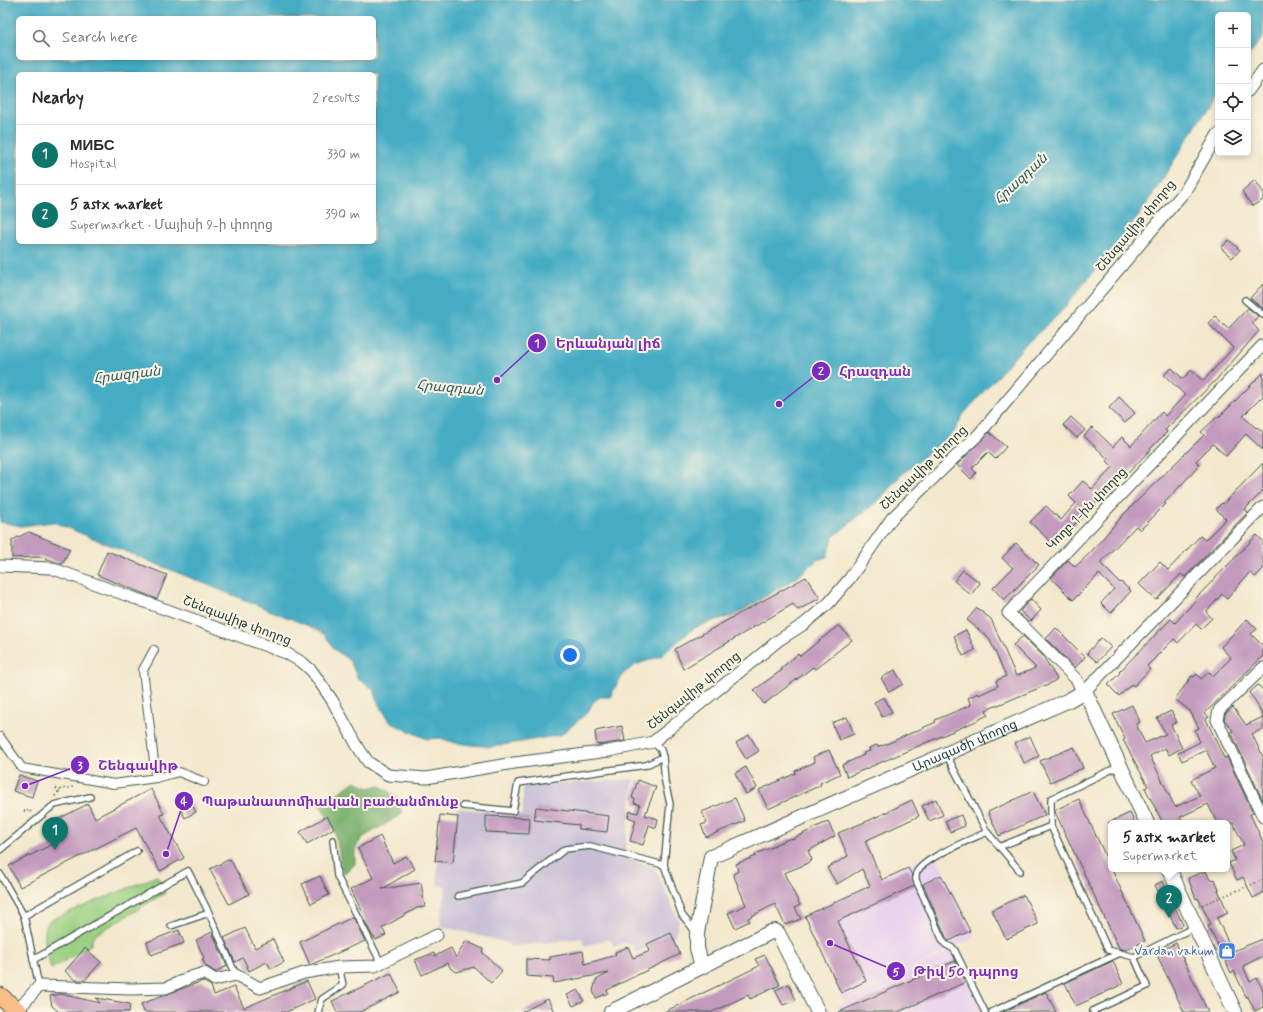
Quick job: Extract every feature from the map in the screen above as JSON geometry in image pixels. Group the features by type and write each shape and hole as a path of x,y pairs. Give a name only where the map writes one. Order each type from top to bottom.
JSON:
{"main road":[{"path":"0,996 18,1012"}],"street":[{"path":"1251,87 1263,70"},
{"name":"Շենգավիթ փողոց","path":"0,566 51,568 286,653 303,663 312,671 332,700 368,762 388,775 426,778 514,763 609,752 653,742 779,640 804,624 829,603 850,578 892,518 979,434 1185,191 1215,139"},
{"name":"Կողբ 1-ին փողոց","path":"1085,691 1077,680 1035,637 1008,613 1263,345"},
{"name":"Արագածի փողոց","path":"702,967 697,948 697,933 711,858 1069,700 1085,691 1263,507"},
{"path":"154,650 143,670 156,778"},
{"path":"1263,668 1219,710 1217,720 1263,817"},
{"path":"1085,691 1146,820"},
{"path":"0,736 22,768 114,784 156,778 179,772 204,782"},
{"path":"1169,872 1235,1012"},
{"path":"611,1012 775,931 778,933 818,1012"},
{"path":"18,1012 39,986 131,989 166,988 204,973 215,980 236,975 260,988 304,972 339,967 374,966 437,935"}],"lane":[{"path":"1245,300 1263,316"},
{"path":"653,742 662,750 665,782 670,804 664,865 682,915 697,933"},
{"path":"946,754 987,832 1020,870"},
{"path":"463,806 513,811 518,783 646,765 663,758"},
{"path":"1120,765 1051,799 1051,826 1108,950 1134,957 1195,927"},
{"path":"0,850 54,805 90,797"},
{"path":"999,847 1051,826"},
{"path":"985,1012 954,949 945,944 942,939 916,880 916,875 919,870 939,854 987,832"},
{"path":"333,840 337,876 381,963"},
{"path":"458,896 522,883 565,849 590,846 664,865"},
{"path":"24,916 137,851"},
{"path":"33,960 188,871 209,913 236,975"},
{"path":"0,874 24,916 39,986"},
{"path":"171,926 209,913"},
{"path":"992,1012 1120,953"},
{"path":"1094,1012 1093,1011 1147,986 1134,957"},
{"path":"318,1012 322,999 343,985 339,967"}],"path":[{"path":"54,805 54,798 61,789 79,786"},
{"path":"56,788 59,792"},
{"path":"24,811 27,812 28,810 34,814"},
{"path":"1188,911 1263,880"}],"shaded area":[{"path":"634,779 624,856 655,868 679,921 675,935 636,953 632,945 624,943 614,947 610,939 585,946 582,938 510,947 508,943 440,926 446,887 437,884 438,861 453,862 458,817 457,808 523,815 523,786"},
{"path":"934,852 975,937 844,1001 804,916"},
{"path":"953,950 982,1010 978,1012 839,1012 837,1006"}],"green space":[{"path":"355,781 369,788 379,785 396,796 402,814 362,838 355,849 355,864 343,874 334,827 317,801 335,795"},
{"path":"157,876 165,893 95,935 92,939 92,944 51,969 45,944 45,931 50,920"}],"water":[{"path":"0,0 1263,0 1263,37 1251,52 1251,12 1215,12 1215,96 1141,213 1060,313 1025,345 963,415 954,432 900,476 879,500 833,537 827,557 817,560 793,580 733,616 694,628 661,656 635,665 623,674 610,697 600,697 593,702 588,712 561,735 491,747 455,743 440,738 427,739 391,723 379,705 374,690 358,679 350,661 334,649 325,635 311,627 53,522 21,526 0,522"}],"building":[{"path":"1255,180 1263,192 1263,200 1252,206 1242,191"},
{"path":"1229,240 1240,250 1232,258 1221,248"},
{"path":"1263,284 1263,309 1250,298"},
{"path":"1248,308 1258,316 1252,323 1259,331 1217,379 1165,430 1167,432 1151,449 1124,477 1086,512 1055,546 1030,522 1046,506 1061,520 1076,503 1069,496 1083,481 1092,489 1113,467 1107,461 1108,459 1084,436 1092,427 1113,447 1122,437 1131,446 1162,412 1165,416 1185,395 1164,375 1172,368 1183,379 1191,370 1203,381 1233,348 1208,323 1215,316 1228,329"},
{"path":"1263,373 1263,396 1243,416 1256,428 1257,427 1263,432 1263,450 1246,434 1226,456 1213,444 1196,461 1200,465 1164,503 1166,504 1140,530 1136,526 1100,563 1120,583 1121,582 1131,591 1111,613 1101,603 1114,589 1099,574 1073,600 1051,578 1068,560 1075,567 1090,553 1124,514 1204,435 1201,432 1218,416 1219,417"},
{"path":"1119,397 1135,413 1125,423 1109,408"},
{"path":"1071,417 1085,430 1077,438 1063,425"},
{"path":"989,432 1006,447 995,459 988,452 972,468 976,473 971,479 957,465"},
{"path":"1263,463 1263,491 1245,509 1248,512 1185,577 1181,574 1156,600 1139,584 1160,562 1168,570 1200,536 1205,540 1226,519 1216,509 1222,503 1223,504"},
{"path":"29,532 70,549 62,564 42,557 12,558 12,540"},
{"path":"1257,535 1263,541 1263,569 1255,577 1250,572 1227,599 1222,594 1206,612 1212,618 1201,629 1196,624 1178,643 1174,639 1147,666 1150,669 1134,686 1132,684 1119,696 1108,685 1120,673 1119,672 1171,619 1175,623 1196,600 1195,599"},
{"path":"1016,543 1039,565 1004,600 993,588 1013,568 1002,558"},
{"path":"107,551 167,575 157,599 97,575"},
{"path":"963,570 980,583 971,595 954,581"},
{"path":"806,577 820,598 798,610 793,604 683,669 675,649"},
{"path":"1031,599 1041,610 1031,621 1020,611"},
{"path":"977,608 991,619 1016,676 1036,668 1013,645 1023,636 1043,656 1057,679 1045,687 1044,686 986,710 988,715 974,722 847,777 842,765 864,755 863,753 870,751 869,748 877,745 878,747 881,745 882,746 936,722 935,720 971,705 968,698 978,693 979,695 998,686 996,681 1006,676 989,638 967,620"},
{"path":"1247,619 1257,629 1251,634 1263,646 1263,656 1205,713 1209,717 1206,719 1224,758 1227,757 1253,813 1250,814 1263,842 1263,893 1253,898 1243,877 1237,880 1230,865 1230,862 1235,860 1231,851 1244,845 1233,823 1230,823 1230,820 1216,820 1208,804 1180,817 1182,820 1161,820 1145,788 1148,786 1123,740 1125,739 1113,714 1132,705 1140,722 1136,724 1145,743 1166,734 1157,718 1171,711 1177,722 1171,725 1182,748 1169,755 1165,748 1150,756 1175,807 1200,796 1191,780 1215,768 1206,750 1182,761 1178,753 1200,742 1195,730 1199,728 1190,711 1175,699 1192,676 1194,677 1197,674 1201,679 1209,672 1213,676 1231,658 1221,647"},
{"path":"839,625 852,640 815,669 813,667 764,704 754,690 782,670 781,668 798,654 800,656"},
{"path":"1056,628 1085,657 1075,668 1046,639"},
{"path":"966,630 975,650 963,656 954,636"},
{"path":"1101,638 1111,647 1097,662 1087,653"},
{"path":"895,670 903,684 889,692 881,678"},
{"path":"1258,685 1263,690 1263,717 1255,700 1249,693"},
{"path":"884,697 892,712 882,717 874,702"},
{"path":"1233,707 1246,725 1263,717 1263,729 1252,734 1263,757 1263,801 1231,732 1233,731 1224,719 1225,714"},
{"path":"847,717 854,734 839,740 832,723"},
{"path":"622,726 625,741 597,745 595,731"},
{"path":"749,735 759,751 746,759 736,743"},
{"path":"1030,736 1039,756 1024,763 1015,743"},
{"path":"1074,747 1083,768 1050,782 1040,761"},
{"path":"829,750 840,774 820,783 821,785 768,809 759,790 796,773 795,771 815,762 813,757"},
{"path":"746,767 757,788 746,794 735,773"},
{"path":"19,775 37,781 32,797 13,791"},
{"path":"638,780 656,787 645,815 658,819 656,828 649,825 643,845 630,841 636,820 628,817 630,811 638,813 640,805 634,803 635,799 632,798"},
{"path":"151,789 164,814 160,815 184,858 160,871 136,828 20,887 9,866 65,838 56,820 88,804 95,818"},
{"path":"1033,791 1045,815 999,836 988,812"},
{"path":"735,798 745,821 706,837 701,825 707,823 702,812"},
{"path":"936,799 943,815 929,821 922,806"},
{"path":"1079,799 1108,861 1108,872 1113,872 1145,941 1126,950 1119,948 1055,810"},
{"path":"189,800 196,812 185,818 179,806"},
{"path":"912,800 919,816 865,841 882,880 908,868 912,875 914,886 838,921 866,981 841,993 805,916 870,886 862,869 837,884 827,868 848,856 838,833"},
{"path":"536,807 609,816 607,832 579,829 579,825 534,820"},
{"path":"1130,813 1134,820 1115,820"},
{"path":"440,815 458,817 453,863 435,861"},
{"path":"961,815 965,826 950,832 945,821"},
{"path":"327,816 334,828 307,844 300,832"},
{"path":"486,816 530,818 529,834 486,832"},
{"path":"828,822 835,836 808,851 812,860 784,873 800,905 795,908 801,919 785,925 775,904 748,918 750,921 735,928 728,913 746,905 733,874 738,871 736,864 756,856 755,854 775,846 774,845 791,838 792,839"},
{"path":"380,836 393,863 406,856 415,869 382,889 421,883 425,907 417,908 382,928 386,935 376,940 361,914 362,912 351,889 373,878 358,848"},
{"path":"230,859 249,894 229,904 210,869"},
{"path":"1206,872 1210,880 1215,879 1228,913 1217,918 1229,944 1221,951 1208,926 1211,924 1198,898 1196,899 1188,878"},
{"path":"941,875 970,931 949,941 923,884"},
{"path":"320,876 329,895 311,904 302,884"},
{"path":"1163,881 1183,925 1176,928 1155,885"},
{"path":"1024,895 1038,924 1006,939 992,910"},
{"path":"353,917 365,941 310,965 300,942"},
{"path":"245,928 255,948 273,939 284,962 271,969 267,962 249,971 243,958 235,962 224,938"},
{"path":"179,930 184,943 151,955 147,942"},
{"path":"212,932 227,966 215,972 206,966 202,959 204,958 196,940"},
{"path":"671,933 680,954 607,990 608,993 596,998 593,991 596,980 609,973 554,983 553,978 526,976 526,959 550,960 550,957 583,951 585,964 616,955 615,952 628,947 633,958 650,951 647,944"},
{"path":"1263,939 1263,956 1243,966 1250,982 1257,978 1263,990 1263,1007 1255,1011 1248,997 1246,997 1234,971 1231,973 1223,955"},
{"path":"466,941 483,949 482,952 502,971 491,983 474,967 457,972 451,969 448,963 422,975 415,960 434,953 435,956 451,948 456,958"},
{"path":"1176,943 1208,1012 1184,1012 1156,953"},
{"path":"85,948 101,962 85,980 75,980 65,971"},
{"path":"765,955 780,985 750,999 748,995 712,1012 664,1012 759,966 755,959"},
{"path":"955,961 966,982 898,1012 839,1012"},
{"path":"1113,961 1123,984 1076,1006 1065,983"},
{"path":"391,973 400,992 360,1012 337,1012 332,1001"},
{"path":"203,981 211,986 214,995 234,987 244,1008 307,981 315,999 286,1012 144,1012 141,1004"},
{"path":"789,984 796,1000 783,1005 775,990"},
{"path":"578,990 584,1001 573,1006 567,995"},
{"path":"1046,992 1056,1012 1003,1012 1009,1009"},
{"path":"61,994 100,1003 96,998 130,1004 129,1012 59,1012 52,1006 50,996"},
{"path":"548,999 554,1012 522,1012"}],"place":[{"name":"Երևանյան լիճ","path":"497,380"},
{"name":"Հրազդան","path":"779,404"},
{"name":"Շենգավիթ","path":"25,786"},
{"name":"МИБС","path":"55,850"},
{"name":"Պաթանատոմիական բաժանմունք","path":"166,854"},
{"name":"5 astx market","path":"1169,918"},
{"name":"Թիվ 50 դպրոց","path":"830,943"},
{"name":"Vardan vakum","path":"1227,951"}]}
